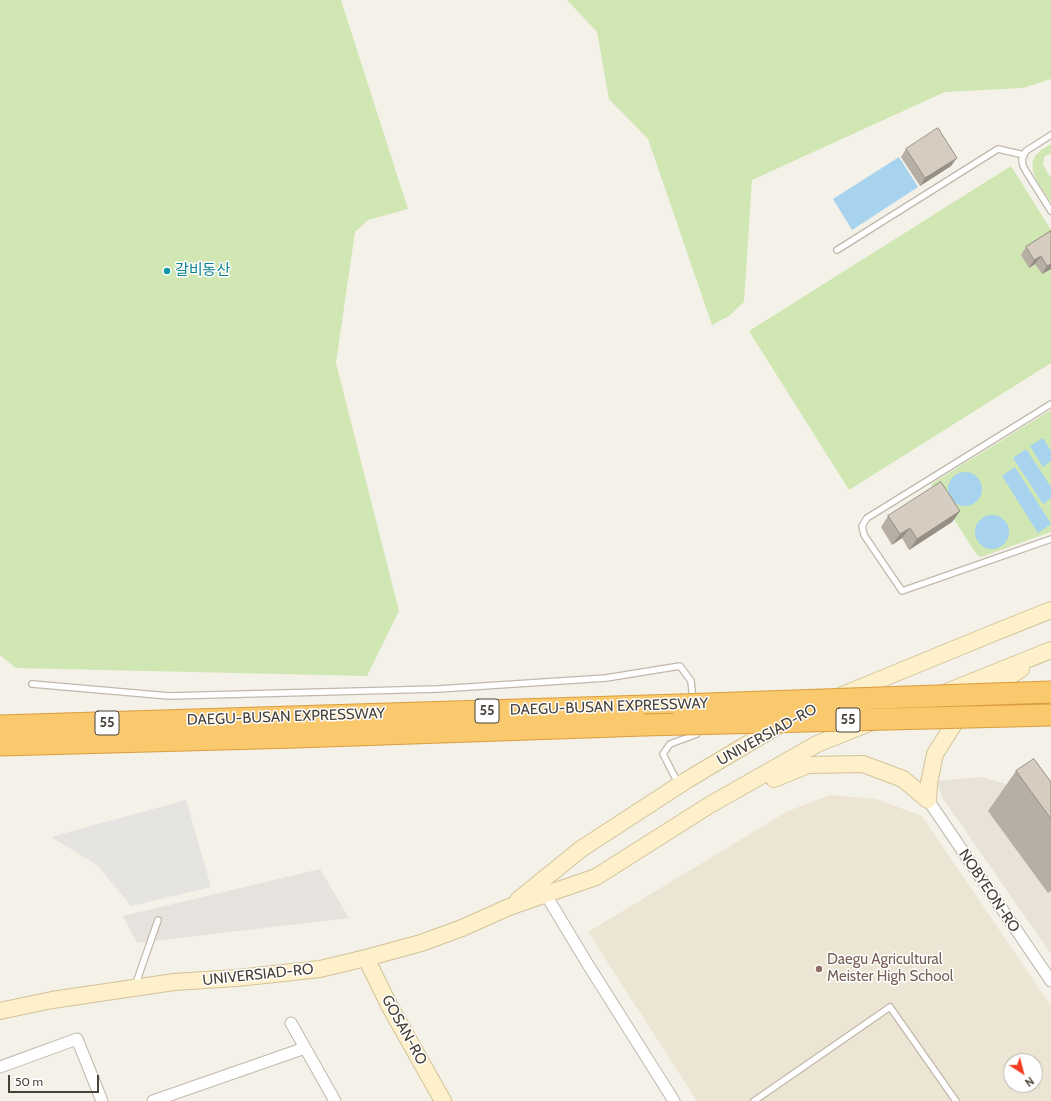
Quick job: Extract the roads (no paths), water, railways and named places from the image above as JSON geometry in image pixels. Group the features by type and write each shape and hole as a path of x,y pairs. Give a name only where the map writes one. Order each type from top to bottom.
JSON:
{"highway":[{"name":"DAEGU-BUSAN EXPRESSWAY","path":"296,727 1051,692"},
{"name":"DAEGU-BUSAN EXPRESSWAY","path":"0,726 213,729 296,727 644,725 1051,715"},
{"name":"DAEGU-BUSAN EXPRESSWAY","path":"0,745 213,729"}],"main road":[{"name":"UNIVERSIAD-RO","path":"509,907 581,849 679,786 800,713 1051,610"},
{"name":"UNIVERSIAD-RO","path":"0,1011 52,1000 174,982 237,978 320,969 421,943 462,928 509,907 596,877 708,806 817,744 1047,652"},
{"path":"928,800 929,783 935,754 959,716 992,688 1047,652"},
{"path":"708,806 808,765 863,764 903,779 928,800"},
{"name":"GOSAN-RO","path":"366,958 390,1007 443,1101"}],"street":[{"name":"NOBYEON-RO","path":"928,800 1051,981"},
{"path":"546,895 587,964 674,1101"},
{"path":"291,1023 335,1101"},
{"path":"0,1067 77,1039 102,1101"},
{"path":"153,1101 305,1048"}],"lane":[{"path":"1051,135 1026,151 1022,159 1023,166 1051,211"},
{"path":"837,250 998,150 1024,155"},
{"path":"1051,404 867,518 862,526 864,535 902,591 1051,539"},
{"path":"32,684 170,696 438,689 606,678 680,666 691,681 687,708"},
{"path":"679,786 663,754 670,744 696,734 695,719"},
{"path":"134,988 158,920"},
{"path":"754,1101 890,1007 956,1101"}],"water":[{"path":"899,157 918,187 852,230 833,199"},
{"path":"1043,438 1051,451 1051,461 1043,467 1030,446"},
{"path":"1026,449 1051,487 1051,498 1043,504 1013,458"},
{"path":"1015,467 1051,524 1038,533 1002,476"},
{"path":"962,472 968,472 972,473 979,479 982,489 981,496 975,503 968,506 962,506 958,505 951,499 948,492 948,486 949,482 955,475"},
{"path":"995,515 1002,517 1007,522 1009,532 1007,542 1002,547 989,549 982,547 977,542 975,529 977,522 982,517"}],"place":[{"name":"갈비동산","path":"167,271"},
{"name":"Daegu Agricultural Meister High School","path":"819,969"}]}
